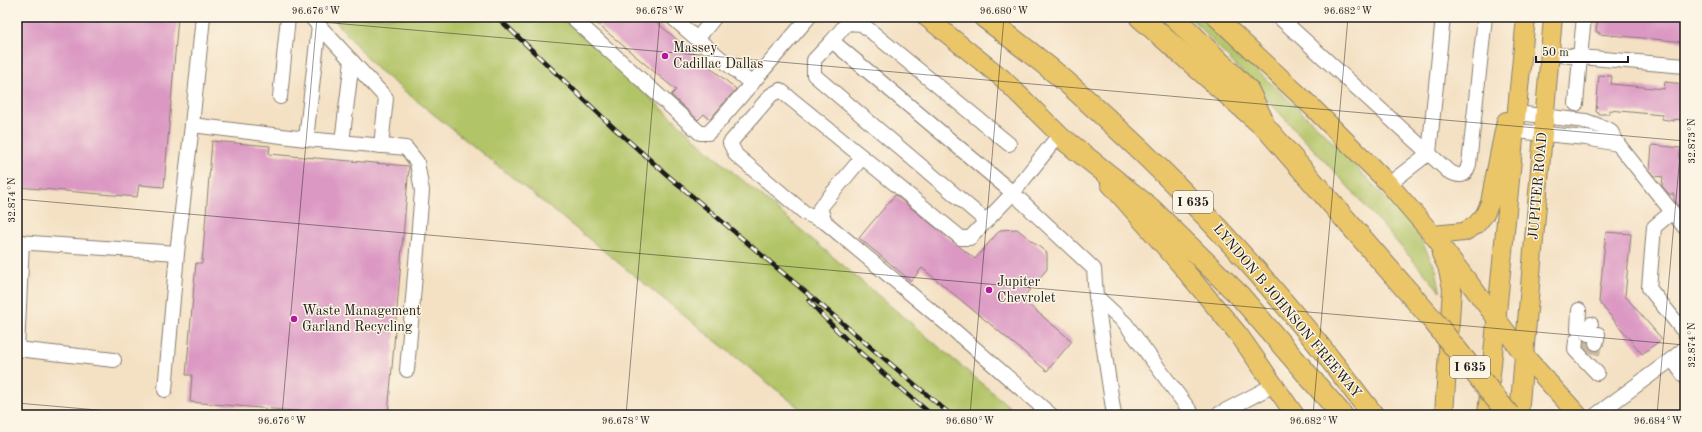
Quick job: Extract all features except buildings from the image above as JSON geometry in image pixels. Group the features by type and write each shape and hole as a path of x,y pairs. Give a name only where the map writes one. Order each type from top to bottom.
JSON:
{"highway":[{"name":"LYNDON B JOHNSON FREEWAY","path":"984,17 1059,75 1133,142 1202,210 1253,266 1344,377 1373,415"},
{"name":"I 635","path":"1140,17 1267,129 1431,318 1509,415"},
{"path":"1174,17 1248,90 1267,129"},
{"path":"1063,139 1150,208 1240,296 1342,415"}],"main road":[{"path":"926,17 1002,78 1111,186 1172,255 1238,335 1295,415"},
{"path":"1216,17 1312,107 1389,184 1433,235 1524,355 1578,415"},
{"name":"JUPITER ROAD","path":"1487,415 1526,17"},
{"name":"JUPITER ROAD","path":"1519,415 1553,17"},
{"path":"1433,235 1464,232 1476,225 1485,214 1490,203 1494,186 1509,103 1521,74"},
{"path":"1433,235 1447,266 1452,288 1444,415"}],"lane":[{"path":"165,390 177,254 192,125 202,17"},
{"path":"280,97 288,17"},
{"path":"572,17 700,132 708,133 716,126 809,17"},
{"path":"697,39 715,17"},
{"path":"1279,17 1448,171 1456,175 1462,175 1467,172 1469,164 1485,17"},
{"path":"1389,184 1429,153 1443,17"},
{"path":"1576,104 1584,17"},
{"path":"674,19 752,84"},
{"path":"306,139 315,21"},
{"path":"315,21 386,98 381,146"},
{"path":"986,221 814,75 814,60 846,23 862,24 1008,144"},
{"path":"832,41 1013,193 1094,269 1096,296 1114,415"},
{"path":"1550,54 1685,66"},
{"path":"342,142 352,61"},
{"path":"1051,415 948,325 825,222 805,213 736,156 730,143 771,95 780,90 961,238 970,238 1063,139"},
{"path":"1516,122 1543,125 1586,138 1618,144 1685,228"},
{"path":"192,125 306,139 406,148 418,162 422,191 407,370"},
{"path":"825,222 820,208 860,160 866,160"},
{"path":"1672,212 1654,227 1649,288 1685,333"},
{"path":"114,360 17,349 20,242 177,254"},
{"path":"1096,296 1125,323 1193,415"},
{"path":"1579,310 1588,346"},
{"path":"1596,415 1685,348"},
{"path":"1672,359 1685,377"},
{"path":"1217,415 1274,385"}],"green space":[{"path":"332,17 562,17 714,156 1019,415 808,415 376,68"},
{"path":"1190,17 1200,17 1325,134 1415,229 1436,269 1440,291 1344,182"}],"tunnel":[{"path":"1584,350 1588,334"},
{"path":"1593,354 1596,343"}],"railway":[{"path":"497,17 615,129 666,174 951,415"},
{"path":"809,301 853,346 932,415"}],"place":[{"name":"Massey Cadillac Dallas","path":"665,56"},
{"name":"Jupiter Chevrolet","path":"989,290"},
{"name":"Waste Management Garland Recycling","path":"294,319"}]}
